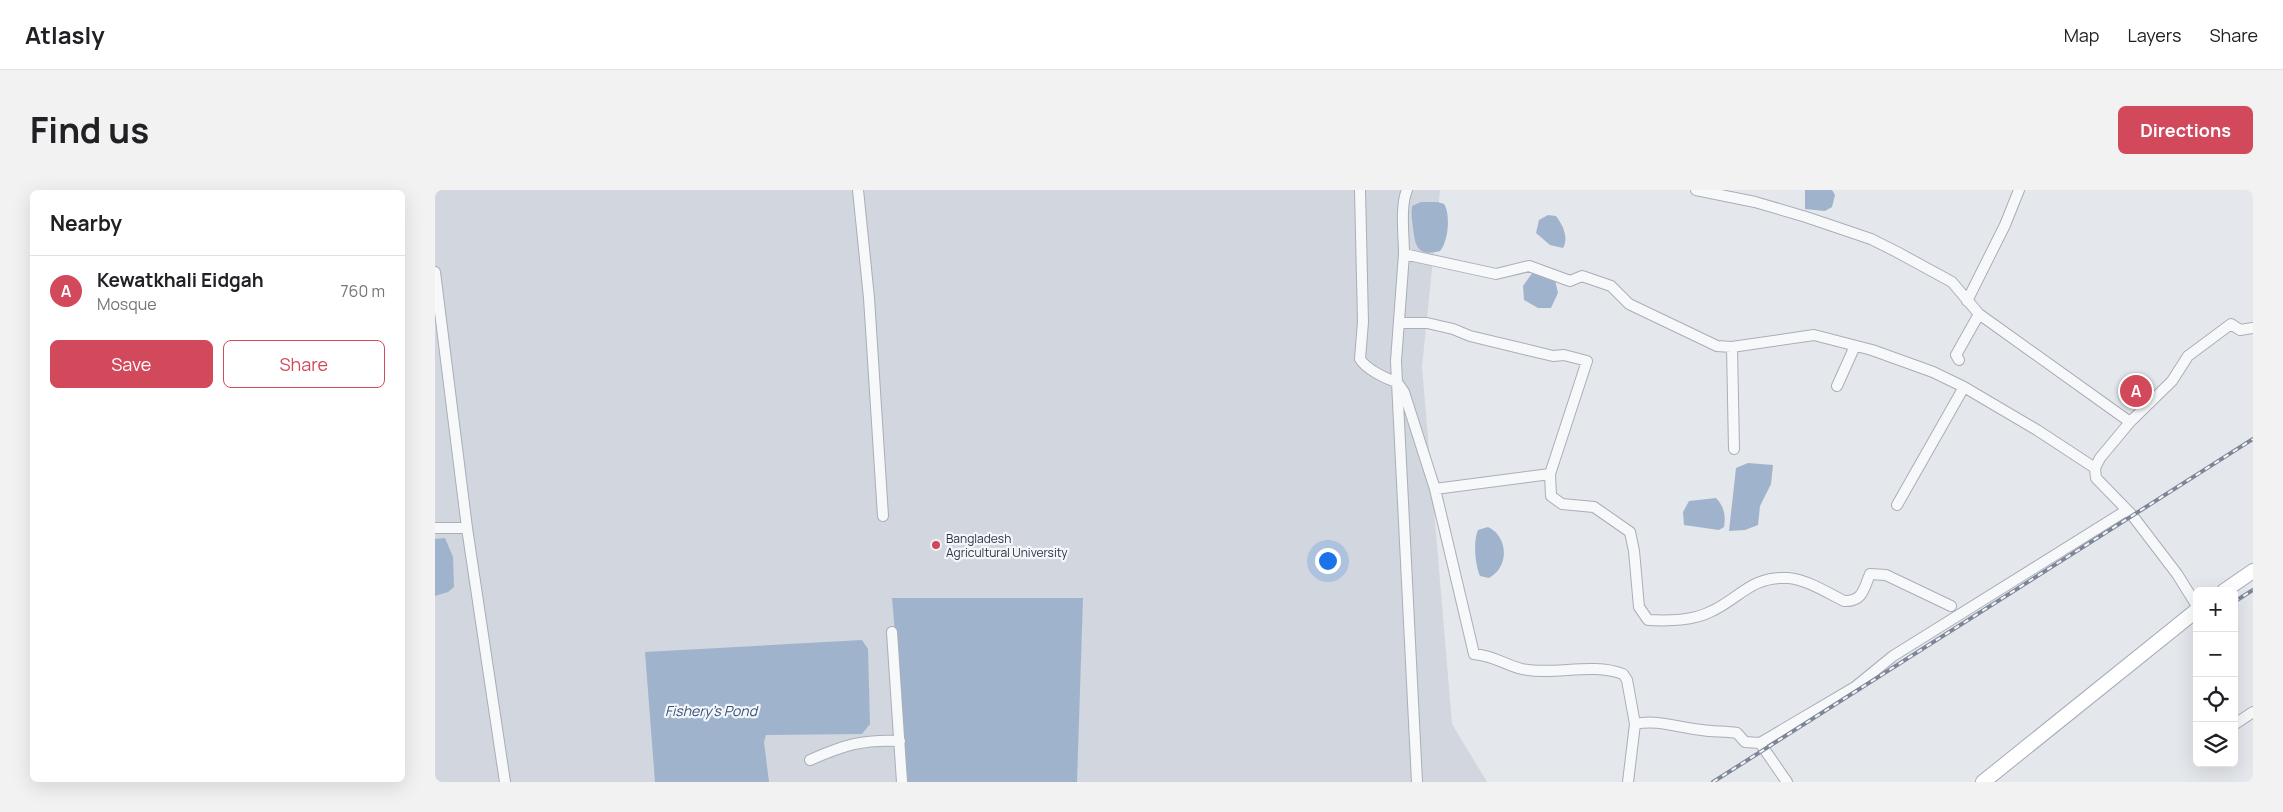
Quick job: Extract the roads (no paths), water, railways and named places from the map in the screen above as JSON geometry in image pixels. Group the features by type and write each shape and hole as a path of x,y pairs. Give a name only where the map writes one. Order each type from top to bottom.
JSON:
{"main road":[{"path":"2231,587 2253,571"},
{"path":"1983,782 2193,613"}],"street":[{"path":"858,190 869,298 883,516"},
{"path":"1360,190 1363,322 1360,359 1363,364 1388,379 1397,382 1404,392 1435,489 1474,654 1489,655 1522,669 1603,669 1623,674 1627,680 1635,724 1628,782"},
{"path":"1407,190 1403,223 1404,254 1396,361 1417,782"},
{"path":"1696,190 1755,202 1871,239 1952,282 1979,314 2129,422"},
{"path":"1967,301 2005,225 2019,190"},
{"path":"1404,254 1460,265 1482,273 1496,274 1529,266 1570,281 1582,276 1611,286 1629,304 1717,346 1732,347 1815,335 1855,346 1933,372 1964,387 2037,430 2095,468"},
{"path":"435,272 467,528 505,782"},
{"path":"1959,360 1956,355 1979,314"},
{"path":"1399,323 1436,325 1553,356 1564,356 1587,361 1550,474 1551,496 1563,504 1594,507 1630,532 1634,551 1639,607 1648,620 1676,620 1700,616 1713,611 1745,588 1782,578 1789,578 1845,601 1853,601 1857,600 1861,594 1870,574 1876,572 1951,606"},
{"path":"2193,600 2177,574 2127,510 2096,478 2095,468 2100,458 2129,422 2172,381 2188,356 2231,324 2240,330 2253,328"},
{"path":"1837,386 1855,346"},
{"path":"1732,347 1734,449"},
{"path":"1897,505 1964,387"},
{"path":"1435,489 1550,474"},
{"path":"1635,724 1647,722 1731,732 1737,733 1745,742 1760,743 1855,687 1893,656 2127,510"},
{"path":"435,528 467,528"},
{"path":"892,632 902,782"},
{"path":"2238,722 2253,712"},
{"path":"810,760 845,745 878,740 900,741"},
{"path":"1760,743 1787,782"}],"water":[{"path":"1805,190 1832,190 1835,195 1832,207 1825,211 1805,209"},
{"path":"1421,202 1444,204 1447,214 1445,242 1440,251 1422,251 1416,245 1412,206"},
{"path":"1548,215 1556,216 1563,227 1565,244 1563,248 1550,245 1536,233 1539,220"},
{"path":"1533,272 1555,280 1558,293 1551,308 1538,308 1524,300 1523,286"},
{"path":"1748,463 1773,465 1771,484 1760,506 1758,525 1745,530 1729,531 1736,468"},
{"path":"1716,498 1724,511 1724,527 1719,530 1684,525 1683,512 1689,501"},
{"path":"1488,527 1500,537 1504,552 1501,567 1489,578 1480,576 1475,546 1478,530"},
{"path":"445,538 453,557 454,587 448,592 435,596 435,539"},
{"path":"892,598 1083,598 1077,782 908,782"},
{"name":"Fishery's Pond","path":"862,640 868,649 870,724 862,734 766,735 764,742 769,782 655,782 645,652"}],"railway":[{"path":"1713,782 2253,439"},
{"path":"2238,599 2253,590"}],"place":[{"name":"Kewatkhali Eidgah","path":"2136,391"},
{"name":"Bangladesh Agricultural University","path":"936,545"}]}
